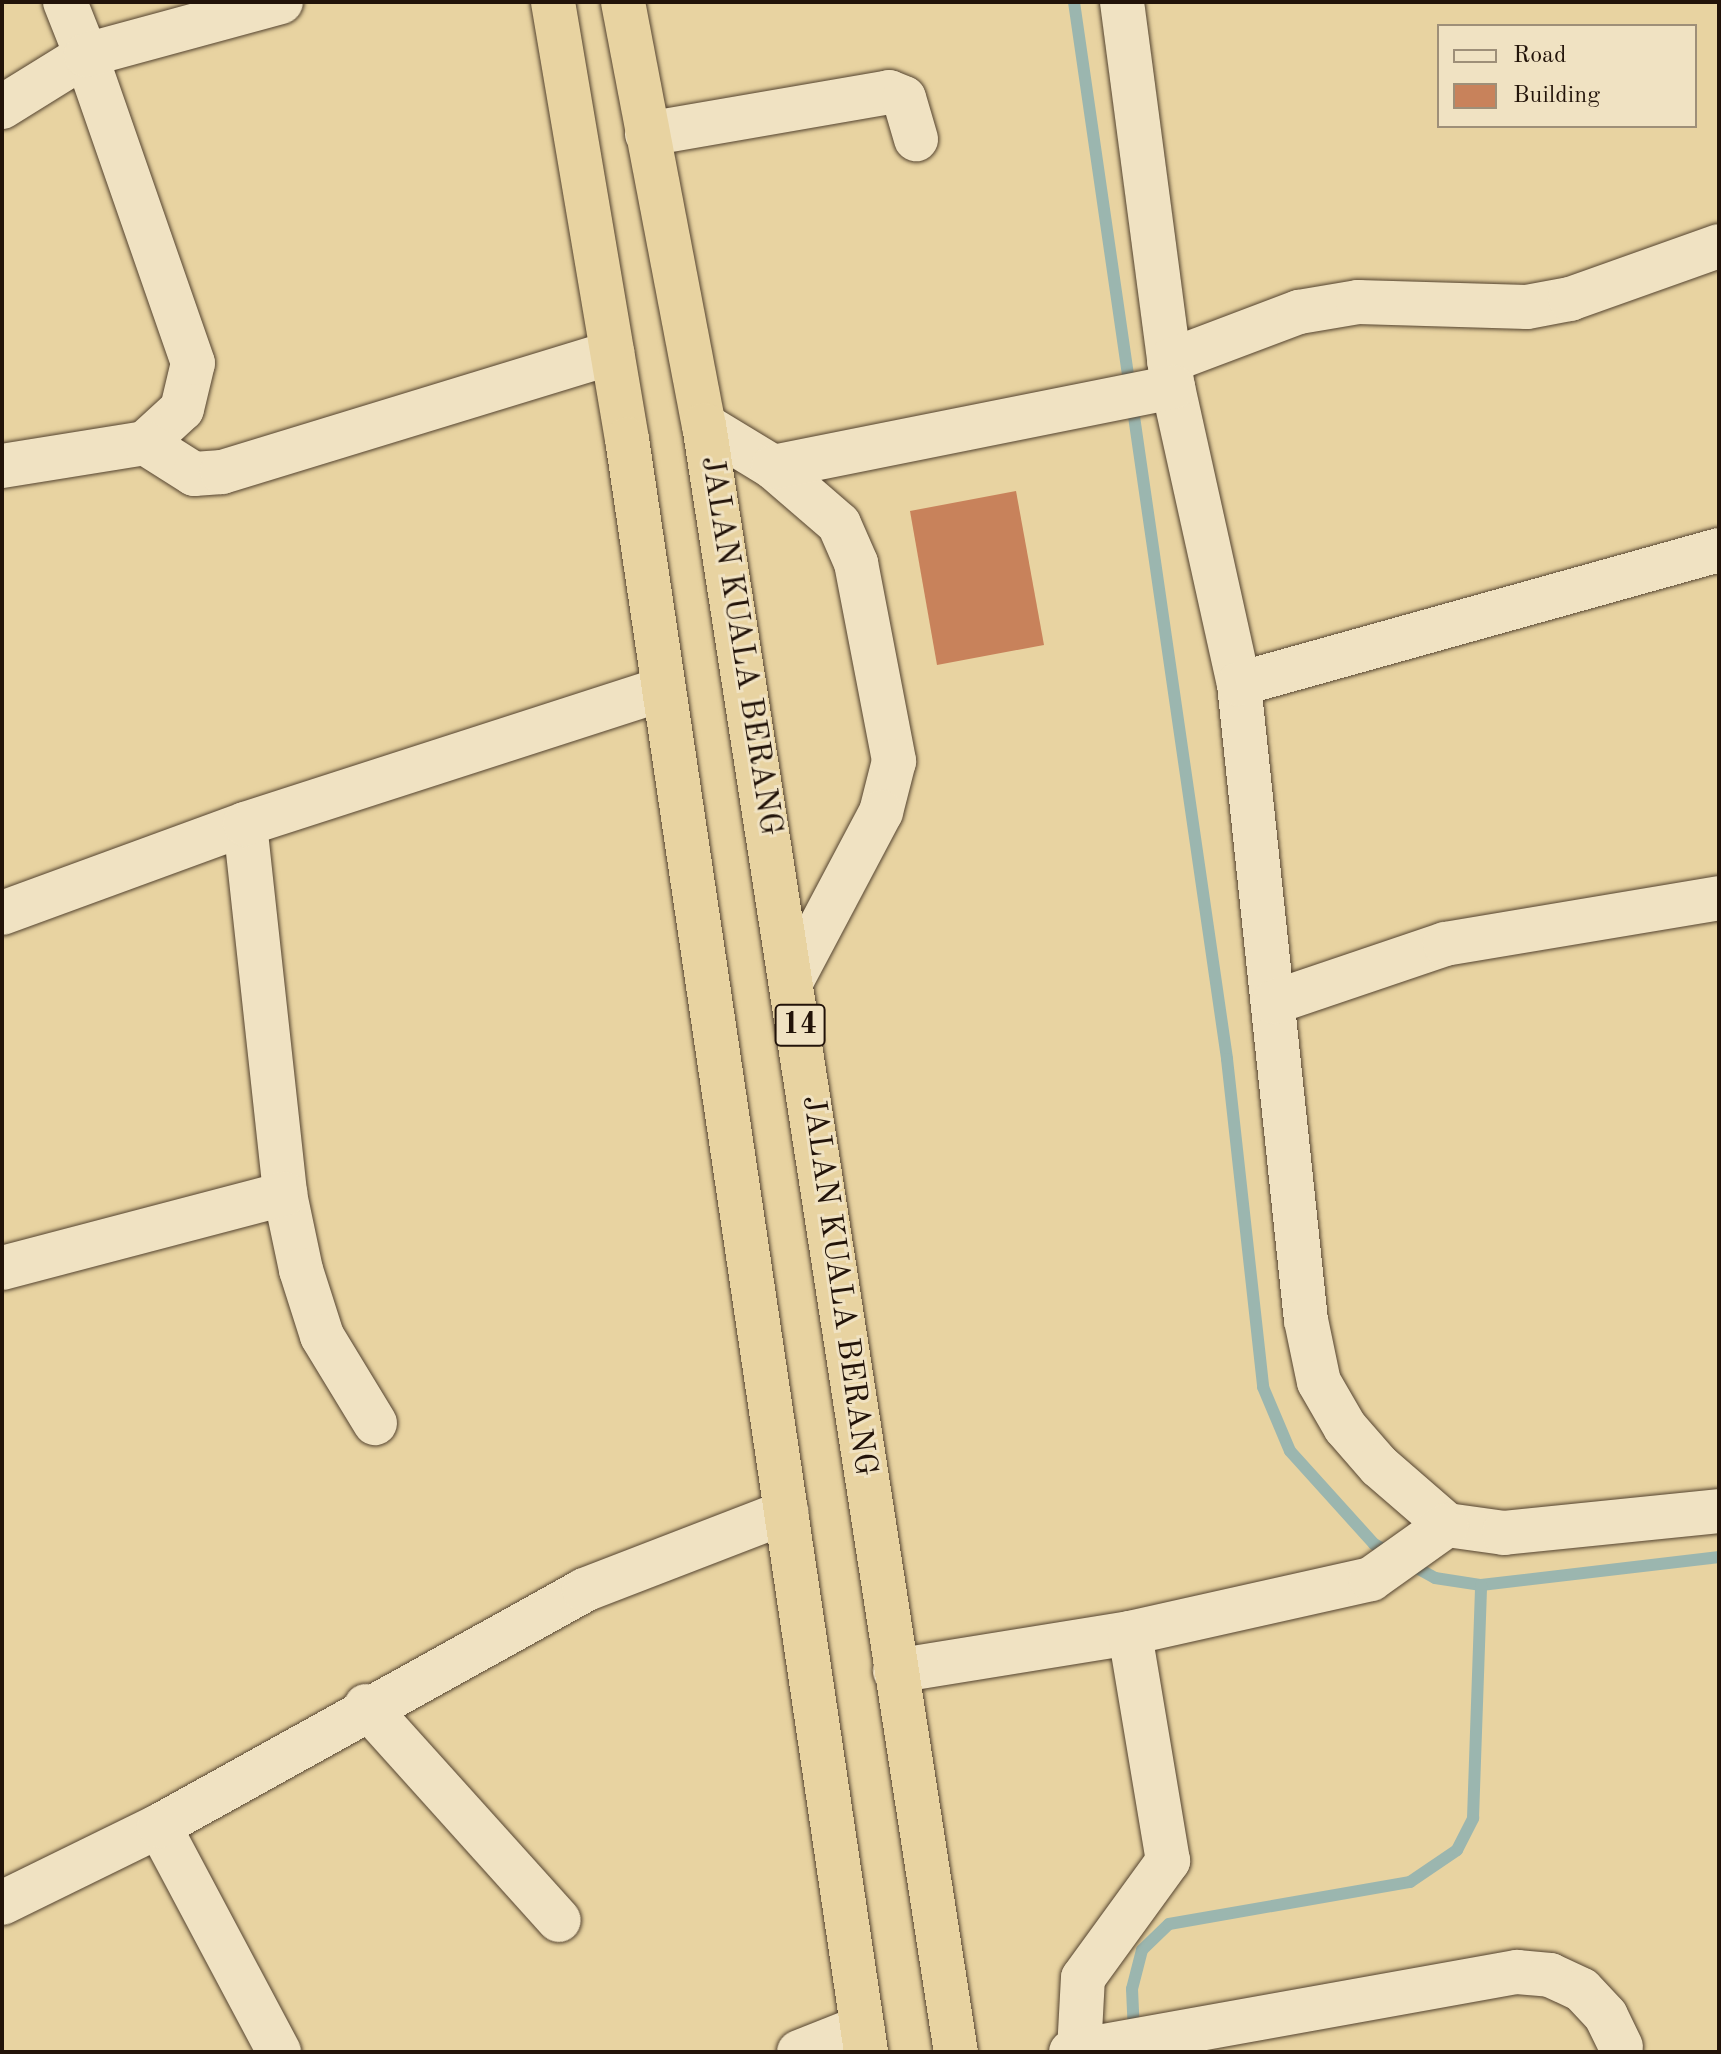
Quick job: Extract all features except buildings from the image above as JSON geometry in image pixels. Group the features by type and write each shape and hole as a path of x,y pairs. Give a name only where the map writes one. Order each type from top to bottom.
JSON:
{"highway":[{"path":"553,2 664,689 864,2040"},
{"name":"JALAN KUALA BERANG","path":"623,2 704,425 793,978 895,1671 956,2052"}],"street":[{"path":"2,466 145,443 182,409 193,363 65,2"},
{"path":"2,107 86,55 281,2"},
{"path":"1122,2 1163,380 1239,684 1306,1320 1319,1382 1345,1427 1440,1532"},
{"path":"647,134 889,92 904,98 916,139"},
{"path":"773,467 1088,408 1163,380 1299,312 1358,302 1527,307 1570,299 1719,246"},
{"path":"145,443 194,474 222,472 612,353"},
{"path":"704,425 773,467 839,524 856,563 894,761 881,812 793,978"},
{"path":"1239,684 1719,550"},
{"path":"2,913 245,824 664,689"},
{"path":"245,824 285,1194 322,1336 375,1423"},
{"path":"1274,1002 1445,944 1719,898"},
{"path":"2,1268 285,1194"},
{"path":"895,1671 1130,1633 1371,1579 1440,1532 1504,1533 1719,1511"},
{"path":"2,1903 159,1826 366,1706 584,1590 786,1512"},
{"path":"1130,1633 1168,1861 1083,1978 1088,2049 1517,1972 1550,1975 1582,1990 1606,2016 1621,2047"},
{"path":"366,1706 559,1920"},
{"path":"159,1826 279,2052"},
{"path":"799,2052 864,2040"}],"waterway":[{"path":"1074,2 1227,1059 1263,1387 1290,1451 1374,1544 1392,1554"},
{"path":"1408,1563 1435,1578 1481,1585 1719,1557"},
{"path":"1134,2033 1132,1989 1142,1950 1169,1924 1410,1882 1457,1850 1473,1818 1481,1585"}]}
